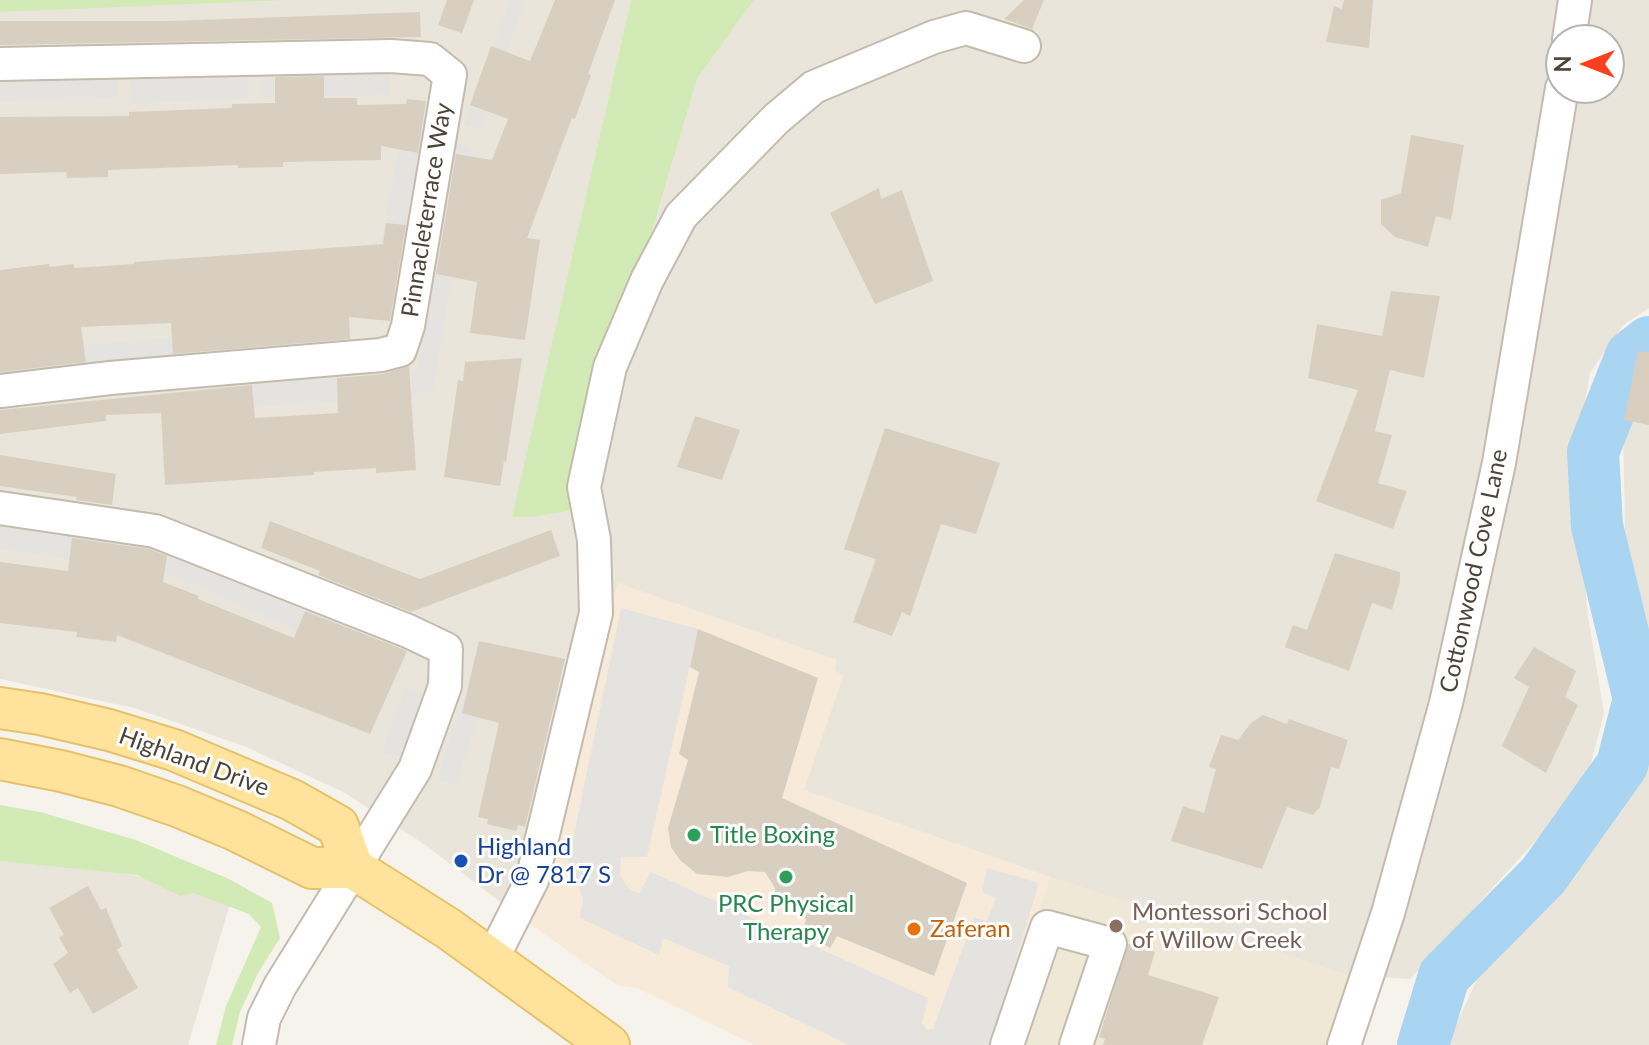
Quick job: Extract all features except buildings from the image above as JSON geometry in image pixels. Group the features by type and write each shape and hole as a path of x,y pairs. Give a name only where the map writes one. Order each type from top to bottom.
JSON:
{"main road":[{"name":"Highland Drive","path":"0,708 95,727 174,750 292,800 338,826 353,868 312,868 177,806 119,786 0,759"},
{"path":"353,868 449,929 609,1045"}],"street":[{"path":"1571,24 1575,0"},
{"path":"491,961 532,880 596,613 594,540 584,487 610,367 647,280 681,216 776,119 814,87 934,37 966,28 1024,46"},
{"name":"Pinnacleterrace Way","path":"0,64 391,56 430,59 450,75 408,326 400,350 381,355 110,378 0,391"},
{"name":"Cottonwood Cove Lane","path":"1344,1045 1388,913 1446,703 1499,463 1559,104"},
{"path":"0,508 155,531 408,631 446,649 445,686 415,769 280,986 264,1018 259,1045"},
{"path":"1007,1045 1047,927 1110,944 1076,1045"}],"shaded area":[{"path":"0,0 631,0 513,517 534,517 569,511 697,79 754,0 1649,0 1649,308 1623,325 1590,373 1575,461 1588,617 1604,713 1585,786 1410,979 1346,975 1050,877 803,790 843,676 618,583 531,925 424,844 345,793 244,746 134,708 0,679"},
{"path":"510,0 525,1 479,130 465,125"},
{"path":"389,74 389,95 263,97 263,77"},
{"path":"248,75 249,99 132,104 131,80"},
{"path":"118,77 118,98 0,102 0,80"},
{"path":"408,101 428,105 388,319 367,315"},
{"path":"455,142 472,149 432,395 198,411 196,387 417,372"},
{"path":"350,319 349,346 0,379 0,354"},
{"path":"1649,354 1649,672 1626,571 1623,397 1640,361"},
{"path":"0,525 171,551 408,652 395,672 166,574 0,549"},
{"path":"618,583 837,660 835,670 843,676 804,790 1050,877 993,1045 755,1045 637,988 617,985 531,925"},
{"path":"621,608 698,629 647,857 621,857 620,876 629,889 639,894 651,872 928,998 922,1023 926,1029 933,1029 974,918 987,921 996,898 982,892 987,868 1039,883 990,1045 849,1045 728,987 729,966 663,938 659,955 580,918 583,899 580,890 566,873"},
{"path":"479,650 497,656 456,785 438,780"},
{"path":"406,687 427,695 403,759 382,752"},
{"path":"1649,717 1649,1045 1450,1045 1454,1029 1488,956 1562,883 1607,831 1635,762"},
{"path":"0,854 206,887 230,904 188,1045 0,1045"},
{"name":"Montessori School of Willow Creek","path":"1050,877 1353,975 1330,1045 993,1045"}],"green space":[{"path":"0,0 286,0 0,12"},
{"path":"631,0 754,0 697,79 569,511 512,517"},
{"path":"0,805 40,812 136,840 229,879 272,903 280,938 258,973 240,1012 232,1045 216,1045 226,1006 261,927 249,914 193,893 180,896 137,875 0,861"}],"waterway":[{"path":"1423,1045 1444,976 1543,876 1622,765 1639,699 1597,526 1593,452 1631,356 1649,342"}],"place":[{"name":"Title Boxing","path":"694,835"},
{"name":"Highland Dr @ 7817 S","path":"461,861"},
{"name":"PRC Physical Therapy","path":"786,877"},
{"name":"Montessori School of Willow Creek","path":"1116,926"},
{"name":"Zaferan","path":"914,929"}]}
